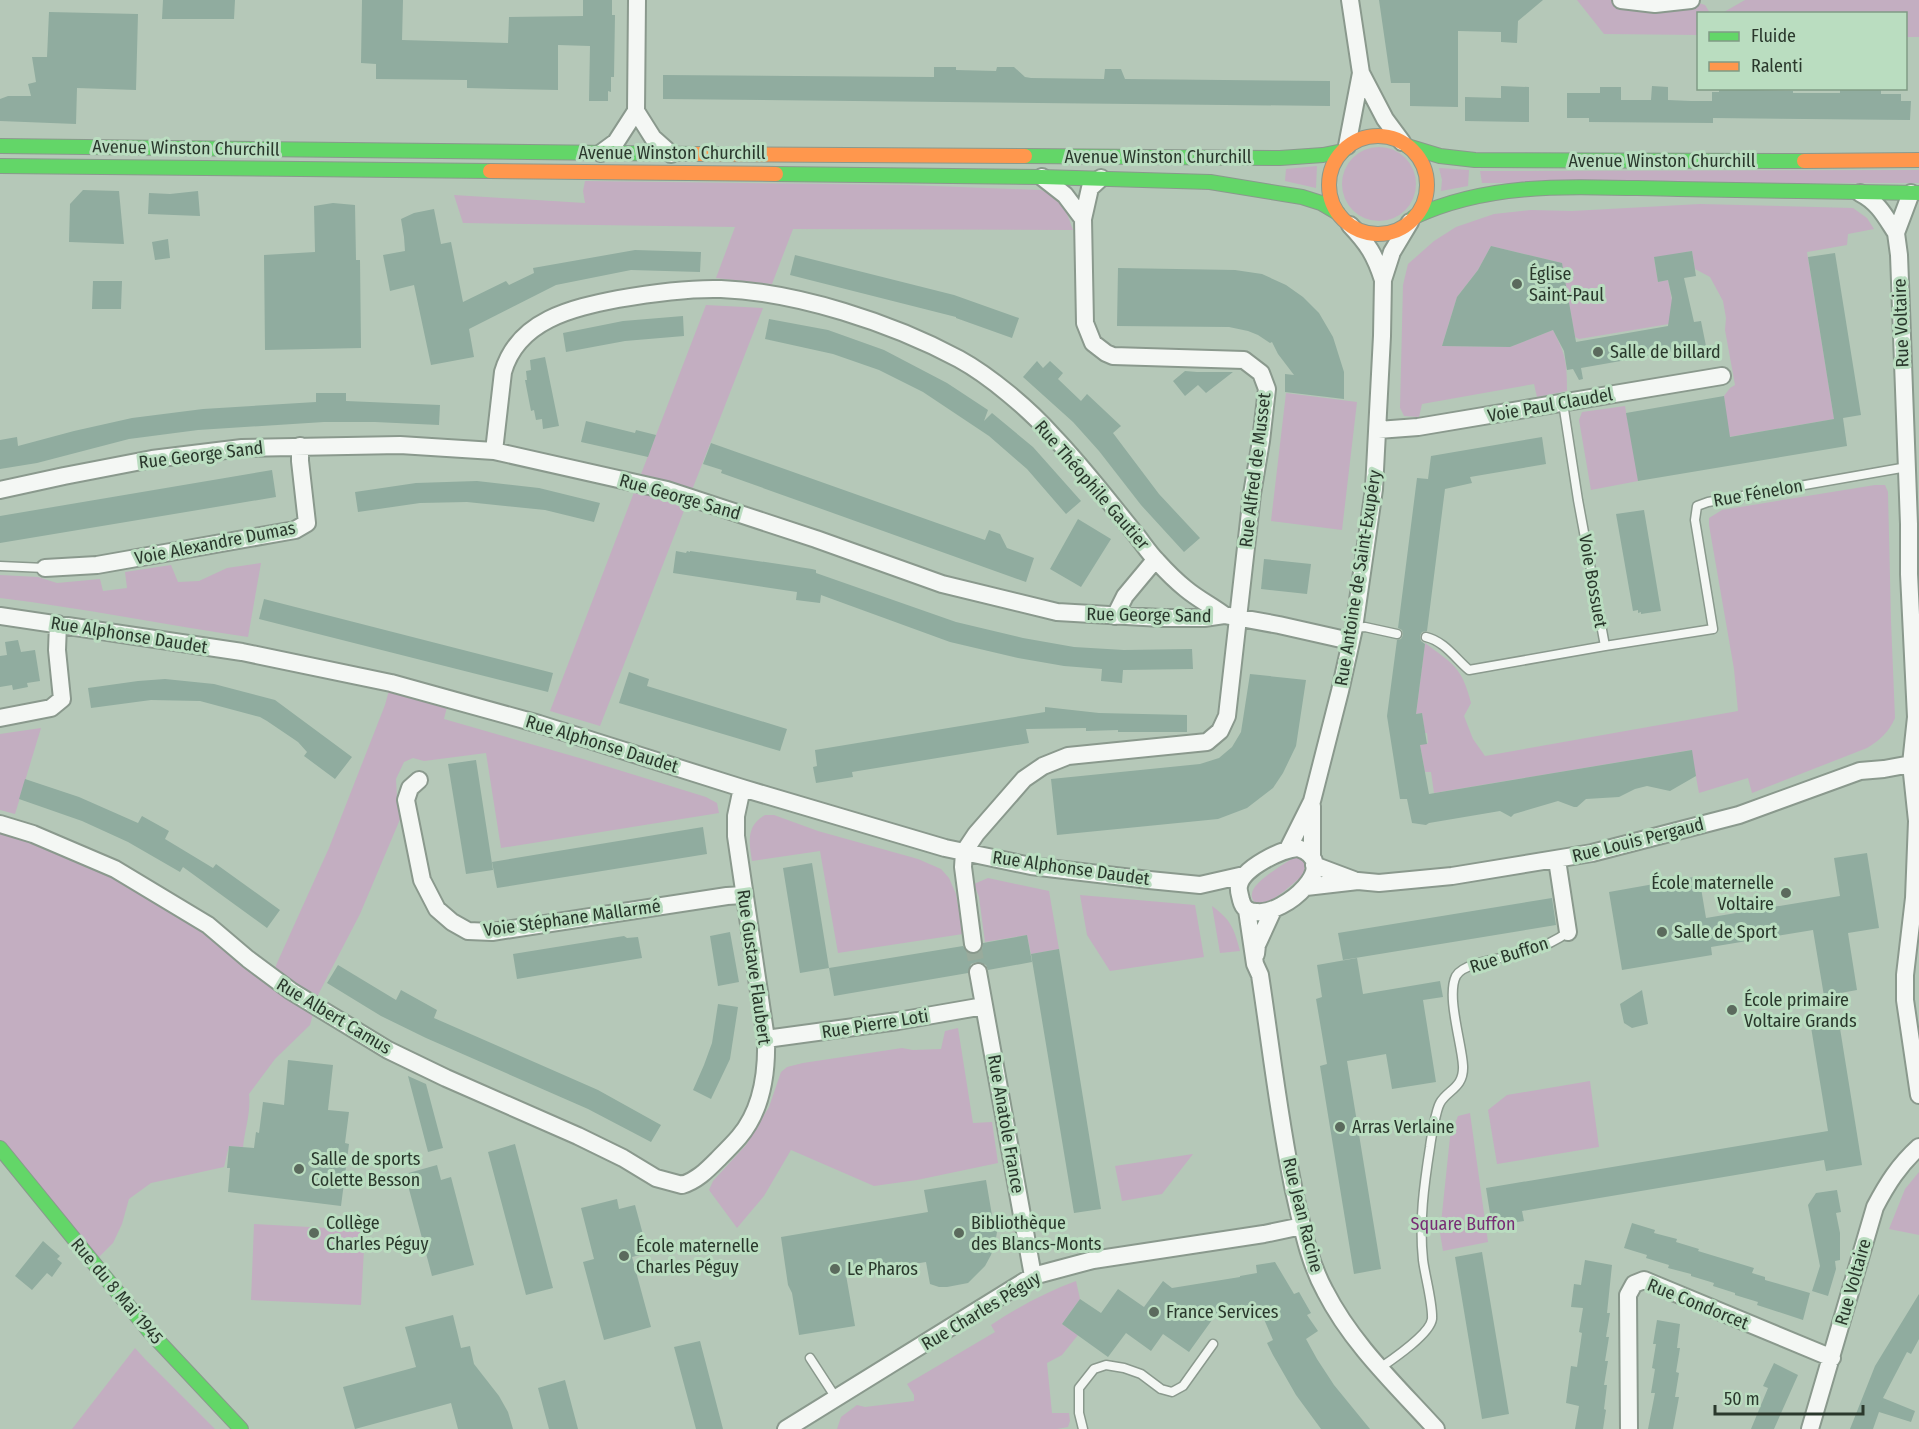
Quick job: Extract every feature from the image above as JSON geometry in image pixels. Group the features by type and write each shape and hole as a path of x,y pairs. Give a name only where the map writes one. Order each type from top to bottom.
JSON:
{"main road":[{"path":"1377,136 1390,137 1405,144 1420,160 1426,178 1423,202 1412,220 1395,231 1378,234 1350,225 1338,213 1330,197 1329,179 1332,167 1345,148 1359,140 1377,136"},
{"name":"Avenue Winston Churchill","path":"1405,144 1424,153 1444,158 1475,160 1919,160"},
{"name":"Avenue Winston Churchill","path":"0,147 1280,158 1323,155 1345,148"},
{"name":"Avenue Winston Churchill","path":"0,166 1101,178 1228,183 1309,198 1327,205 1338,213"},
{"name":"Avenue Winston Churchill","path":"1412,220 1439,206 1491,193 1538,187 1915,193"},
{"name":"Rue du 8 Mai 1945","path":"0,1148 149,1331 241,1429"}],"street":[{"path":"637,0 636,111 652,138 671,154"},
{"path":"1350,0 1361,73 1385,119 1405,144"},
{"path":"1621,0 1656,4 1691,0"},
{"path":"1345,148 1361,73"},
{"path":"601,153 616,142 636,111"},
{"path":"1042,177 1065,195 1083,219"},
{"name":"Rue Alfred de Musset","path":"964,852 976,834 1024,779 1043,766 1068,756 1207,742 1220,731 1227,716 1230,616 1267,389 1261,373 1244,360 1122,357 1113,356 1098,348 1090,337 1085,323 1083,219 1090,188 1101,178"},
{"name":"Rue Voltaire","path":"1860,193 1870,198 1880,208 1896,233 1899,255 1907,466 1914,524 1910,574 1916,717 1911,764 1917,821 1914,950 1905,975 1905,1000 1919,1095"},
{"name":"Rue Voltaire","path":"1896,233 1915,193"},
{"path":"1383,280 1392,252 1412,220"},
{"path":"1350,225 1376,258 1383,280"},
{"name":"Rue Antoine de Saint-Exupéry","path":"1288,849 1312,801 1352,635 1374,489 1383,280"},
{"name":"Rue Théophile Gautier","path":"494,451 506,363 530,330 558,314 593,304 647,294 721,289 779,296 873,322 913,338 960,360 1005,391 1053,435 1155,560 1194,594 1230,616"},
{"name":"Voie Paul Claudel","path":"1378,430 1418,428 1722,376"},
{"name":"Rue George Sand","path":"0,490 152,459 242,448 400,445 494,451 667,490 816,539 942,584 1057,612 1185,618 1230,616 1352,635"},
{"name":"Voie Alexandre Dumas","path":"45,568 97,565 295,530 307,523 300,446"},
{"path":"1115,616 1125,596 1155,560"},
{"name":"Rue Alphonse Daudet","path":"0,616 242,652 391,683 539,724 742,788 945,848 1031,866 1200,885 1244,905"},
{"path":"0,718 51,708 62,699 57,650 58,624"},
{"name":"Rue Louis Pergaud","path":"1306,887 1358,881 1379,883 1452,876 1557,860 1637,843 1739,815 1860,771 1911,764"},
{"name":"Voie Stéphane Mallarmé","path":"419,780 410,788 406,800 422,880 437,909 452,922 468,931 492,932 743,895"},
{"name":"Rue Gustave Flaubert","path":"682,1185 702,1175 745,1129 760,1095 766,1061 766,1039 736,836 736,816 742,788"},
{"name":"Rue Antoine de Saint-Exupéry","path":"1312,801 1313,861"},
{"name":"Rue Albert Camus","path":"0,824 33,834 115,869 208,925 282,984 388,1050 587,1140 656,1178 682,1185"},
{"path":"1298,848 1305,851 1313,861 1313,877 1306,887 1284,904 1262,913 1244,905 1239,886 1244,875 1267,860 1288,849 1298,848"},
{"path":"964,852 963,867 973,944"},
{"path":"1557,860 1568,932"},
{"name":"Rue Louis Pergaud","path":"1313,861 1358,881"},
{"name":"Rue Alphonse Daudet","path":"1200,885 1244,875"},
{"name":"Rue Jean Racine","path":"1244,905 1255,963 1260,975 1281,1122 1302,1226 1312,1263 1324,1291 1361,1348 1436,1429"},
{"name":"Rue Jean Racine","path":"1255,963 1257,945 1273,910"},
{"name":"Rue Anatole France","path":"978,972 1033,1276"},
{"name":"Rue Pierre Loti","path":"766,1039 898,1021 984,1006"},
{"name":"Rue Voltaire","path":"1810,1429 1875,1207 1888,1181 1919,1147"},
{"name":"Rue Charles Péguy","path":"786,1429 807,1424 836,1398 1033,1276 1093,1260 1302,1226"},
{"name":"Rue Condorcet","path":"1629,1429 1628,1295 1634,1284 1644,1280 1832,1358"}],"lane":[{"name":"Voie Bossuet","path":"1430,638 1444,646 1469,670 1605,646 1563,403"},
{"name":"Rue Fénelon","path":"1605,646 1713,629 1695,520 1697,507 1708,502 1907,466"},
{"path":"0,566 45,568"},
{"path":"1185,618 1194,594"},
{"path":"1352,635 1365,627 1397,634"},
{"name":"Rue Buffon","path":"1380,1368 1426,1331 1432,1320 1423,1261 1421,1221 1430,1144 1440,1103 1457,1087 1463,1069 1452,994 1456,976 1467,967 1526,952 1558,939 1568,932"},
{"path":"1083,1429 1079,1413 1079,1388 1094,1369 1106,1365 1124,1368 1141,1374 1161,1389 1173,1392 1183,1386 1213,1344"},
{"path":"810,1358 836,1398"}],"green space":[{"path":"1577,0 1689,0 1705,5 1709,12 1697,12 1697,35 1604,34"},
{"path":"1745,0 1919,0 1919,37 1907,37 1907,12 1724,12"},
{"path":"1379,147 1393,150 1405,158 1413,170 1416,184 1413,198 1405,210 1393,218 1379,221 1365,218 1353,210 1345,198 1342,184 1345,170 1353,158 1365,150"},
{"path":"1317,166 1316,188 1285,181 1286,169"},
{"path":"1439,168 1469,170 1468,186 1441,191 1442,180"},
{"path":"1919,170 1919,183 1482,183 1480,171"},
{"path":"585,181 907,185 1041,190 1063,206 1073,230 793,229 772,284 716,278 735,227 463,223 454,195 585,203 583,191"},
{"path":"1700,204 1853,208 1867,218 1874,229 1848,234 1847,245 1807,252 1834,419 1634,453 1638,481 1591,490 1579,420 1582,412 1625,406 1629,429 1726,412 1724,396 1735,385 1725,330 1726,318 1723,301 1710,277 1695,269 1692,251 1654,258 1658,282 1668,280 1672,301 1669,324 1579,339 1575,337 1562,263 1491,246 1478,270 1457,297 1442,346 1510,347 1553,330 1565,359 1567,391 1537,397 1534,384 1422,404 1419,417 1404,416 1400,408 1403,285 1408,264 1434,241 1456,227 1494,214 1531,210 1572,211"},
{"path":"706,305 763,308 600,726 550,711"},
{"path":"1286,393 1357,402 1342,530 1271,521"},
{"path":"1885,485 1888,492 1895,718 1887,732 1872,745 1752,793 1748,778 1699,793 1691,750 1434,793 1431,772 1425,772 1420,745 1428,743 1427,733 1425,733 1422,713 1416,714 1425,643 1455,667 1464,681 1471,703 1464,716 1473,739 1485,756 1738,711 1734,669 1709,518 1722,510"},
{"path":"261,563 248,637 0,598 0,575 38,577 57,583 100,579 103,591 127,588 125,572 171,565 178,582 199,581 227,568"},
{"path":"391,683 449,699 444,719 706,797 717,803 719,813 501,848 486,753 424,761 413,758 404,762 396,779 401,817 360,914 319,993 310,1025 275,1059 249,1094 249,1114 243,1147 229,1146 224,1167 151,1183 129,1199 122,1224 113,1243 93,1263 0,1148 0,824 115,869 272,977 329,848 385,705"},
{"path":"41,728 15,814 0,810 0,734"},
{"path":"765,815 774,815 818,831 918,859 941,869 949,878 956,894 963,934 838,953 820,851 752,861 750,835 755,824"},
{"path":"1296,856 1306,859 1309,866 1306,873 1269,901 1255,903 1252,895 1257,884"},
{"path":"988,878 1049,891 1059,949 1031,954 1027,935 985,942 979,897 974,884"},
{"path":"1080,895 1195,905 1204,957 1110,971 1087,935"},
{"path":"1212,906 1231,925 1240,951 1220,953"},
{"path":"958,1028 973,1123 992,1122 998,1163 917,1180 874,1186 791,1150 764,1196 737,1228 709,1190 713,1181 746,1145 769,1107 781,1072 787,1067 803,1063 902,1048 941,1049 945,1031"},
{"path":"1590,1081 1599,1147 1497,1164 1488,1110 1507,1095"},
{"name":"Square Buffon","path":"1470,1113 1488,1242 1443,1251 1440,1233 1450,1137 1458,1116"},
{"path":"1193,1154 1162,1194 1122,1201 1115,1166"},
{"path":"1919,1172 1919,1235 1889,1229 1905,1189"},
{"path":"254,1224 365,1230 361,1305 251,1300"},
{"path":"1076,1281 1080,1299 1062,1324 1078,1335 1062,1355 1047,1363 1052,1413 1069,1413 1068,1427 1057,1429 837,1429 841,1417 857,1405 865,1407 914,1401 914,1395 907,1384 995,1332 991,1325 1011,1312"},
{"path":"135,1348 145,1359 215,1429 72,1429"}],"building":[{"path":"163,0 235,0 234,19 162,19"},
{"path":"362,0 403,0 402,40 508,43 509,17 583,16 583,0 612,0 612,15 615,15 614,77 611,77 611,92 608,91 608,101 589,101 590,46 558,45 558,90 467,88 467,80 376,79 376,64 361,63"},
{"path":"1379,0 1543,0 1518,21 1517,43 1501,42 1501,32 1458,31 1458,107 1410,106 1410,83 1391,83"},
{"path":"49,12 138,14 136,90 77,88 76,124 0,121 0,99 8,96 31,96 28,84 36,82 32,57 47,57"},
{"path":"934,67 996,71 997,67 1014,67 1025,77 1031,78 1104,79 1105,69 1121,69 1125,79 1330,81 1330,106 663,99 663,75 934,77"},
{"path":"1501,86 1529,87 1529,122 1465,121 1465,97 1501,98"},
{"path":"1652,86 1668,87 1668,100 1712,101 1712,92 1719,92 1719,90 1840,93 1840,90 1881,90 1881,94 1901,94 1901,101 1911,101 1910,120 1713,118 1713,123 1589,122 1589,118 1567,118 1567,93 1600,93 1600,87 1621,87 1621,100 1651,100"},
{"path":"83,190 119,191 124,244 69,242 70,204"},
{"path":"198,191 200,216 148,214 149,193 170,194"},
{"path":"333,203 355,205 356,260 360,260 361,348 265,350 264,255 315,252 314,206"},
{"path":"434,209 441,244 451,242 463,302 506,281 509,285 534,273 533,268 635,250 701,252 700,272 631,270 556,285 469,329 474,357 431,365 414,285 390,291 383,255 405,251 401,219 414,213"},
{"path":"168,239 170,258 155,260 152,242"},
{"name":"Église Saint-Paul","path":"1491,246 1562,263 1576,342 1668,326 1672,298 1668,280 1658,282 1654,257 1692,251 1696,276 1684,278 1694,322 1701,321 1706,346 1581,368 1583,379 1579,380 1573,369 1567,370 1564,351 1553,330 1510,347 1442,346 1457,297 1478,270"},
{"path":"1835,253 1861,415 1843,418 1847,446 1638,481 1626,413 1724,396 1730,437 1834,419 1808,257"},
{"path":"795,255 954,295 1019,318 1012,338 956,317 790,275"},
{"path":"1118,268 1235,270 1262,274 1286,285 1303,297 1319,313 1333,337 1344,372 1344,399 1285,392 1285,374 1294,375 1272,342 1248,331 1229,327 1117,326"},
{"path":"93,281 122,281 121,309 92,309"},
{"path":"683,316 684,336 625,341 566,352 563,333 623,321"},
{"path":"769,319 828,330 884,350 947,383 988,410 984,421 992,413 1033,447 1081,501 1066,514 1027,469 989,436 923,392 879,370 833,354 765,339"},
{"path":"545,357 559,426 543,429 542,419 536,420 534,410 531,411 525,380 527,380 526,371 531,370 530,360"},
{"path":"1037,361 1043,368 1050,361 1063,373 1058,379 1081,401 1087,394 1121,426 1113,433 1159,494 1200,538 1184,552 1141,505 1073,422 1023,377"},
{"path":"1185,371 1233,372 1206,393 1198,385 1185,396 1173,381"},
{"path":"316,393 346,393 346,401 440,405 439,425 324,422 198,430 129,439 37,463 0,469 0,440 17,437 18,446 132,418 203,409 316,402"},
{"path":"586,421 635,433 636,430 656,435 648,457 581,442"},
{"path":"1542,437 1546,464 1470,477 1472,483 1445,489 1427,631 1422,632 1420,636 1421,641 1425,644 1416,714 1422,713 1427,744 1420,745 1429,794 1692,750 1696,776 1670,791 1647,786 1619,797 1586,799 1577,807 1558,801 1514,814 1511,817 1500,811 1426,825 1412,823 1407,799 1400,799 1387,716 1397,640 1403,635 1402,630 1398,628 1417,478 1428,479 1431,456"},
{"path":"711,443 985,540 989,530 1000,534 1007,548 1034,558 1026,582 721,473 722,470 703,464"},
{"path":"272,470 276,497 0,543 0,516"},
{"path":"477,481 539,488 600,503 594,522 545,510 467,502 420,503 358,512 355,492 416,483"},
{"path":"1644,510 1661,611 1641,614 1638,610 1633,611 1616,514"},
{"path":"1078,519 1111,539 1081,587 1050,569"},
{"path":"676,551 686,553 690,551 816,570 816,573 956,622 1023,638 1074,647 1124,650 1192,649 1193,669 1123,670 1122,683 1101,681 1102,669 1064,666 1018,658 950,642 821,595 820,603 796,600 797,592 673,573"},
{"path":"1264,559 1311,564 1307,594 1261,589"},
{"path":"264,599 553,673 548,692 259,619"},
{"path":"18,640 21,652 35,650 40,681 27,683 28,687 13,690 12,685 0,687 0,656 7,655 5,642"},
{"path":"629,672 649,679 647,686 787,729 780,751 619,703"},
{"path":"1250,674 1306,680 1296,746 1273,788 1247,808 1218,819 1057,835 1051,779 1200,764 1219,758 1232,747 1241,732"},
{"path":"165,679 214,684 275,700 352,757 335,779 304,756 307,752 298,742 267,721 260,717 200,701 151,700 91,708 88,688"},
{"path":"1045,707 1099,713 1187,715 1187,732 1086,731 1086,728 1026,729 1029,743 852,772 853,777 816,783 813,767 817,766 815,750 1045,712"},
{"path":"476,760 493,870 466,874 448,764"},
{"path":"25,779 79,797 138,823 142,816 169,831 165,839 213,868 216,864 280,910 267,928 183,867 180,872 128,842 82,821 19,799"},
{"path":"703,827 707,854 497,888 492,862"},
{"path":"1867,853 1879,928 1848,933 1857,990 1824,996 1813,930 1711,947 1712,955 1622,970 1609,892 1699,876 1706,918 1840,896 1834,858"},
{"path":"812,863 829,968 800,973 783,868"},
{"path":"1552,898 1556,925 1343,960 1338,933"},
{"path":"730,932 739,982 718,986 710,936"},
{"path":"1027,935 1032,962 988,970 986,965 977,962 971,964 968,973 834,996 829,968 963,946 968,953 975,954 982,949 983,943"},
{"path":"624,936 638,937 642,958 517,979 513,954"},
{"path":"1059,949 1101,1209 1074,1213 1031,954"},
{"path":"1357,958 1363,994 1440,981 1443,997 1423,1000 1436,1082 1392,1089 1386,1054 1347,1061 1381,1269 1354,1274 1320,1066 1327,1064 1316,999 1322,997 1317,965"},
{"path":"338,965 396,1000 401,990 437,1010 434,1018 598,1090 661,1125 651,1142 588,1109 381,1016 327,983"},
{"path":"1642,990 1648,1024 1632,1028 1624,1023 1620,1004"},
{"path":"718,1004 738,1007 730,1059 711,1099 693,1090 712,1043"},
{"path":"1838,1016 1862,1165 1826,1171 1824,1160 1522,1211 1524,1221 1492,1226 1486,1188 1828,1131 1810,1021"},
{"name":"Salle de sports Colette Besson","path":"288,1060 333,1065 328,1110 349,1112 345,1143 349,1144 341,1206 228,1192 229,1146 254,1148 256,1132 259,1133 263,1102 284,1105"},
{"path":"408,1076 426,1084 443,1148 428,1152"},
{"path":"515,1144 553,1288 526,1295 488,1152"},
{"path":"437,1165 441,1180 451,1177 474,1265 432,1276 405,1174"},
{"path":"986,1180 994,1227 998,1226 996,1238 985,1266 968,1283 947,1287 930,1284 926,1262 846,1275 855,1326 799,1335 781,1237 928,1212 924,1190"},
{"path":"1837,1190 1841,1212 1836,1213 1840,1233 1840,1260 1835,1261 1836,1269 1828,1296 1812,1291 1820,1266 1808,1205 1816,1193"},
{"path":"617,1199 619,1209 635,1205 648,1253 632,1257 651,1327 604,1340 583,1262 594,1259 581,1208"},
{"path":"1632,1223 1655,1230 1654,1233 1677,1239 1676,1242 1699,1249 1698,1251 1754,1268 1752,1273 1765,1277 1765,1280 1810,1293 1803,1320 1757,1305 1758,1302 1713,1286 1714,1283 1668,1268 1669,1265 1646,1258 1647,1255 1624,1248"},
{"path":"43,1241 60,1256 57,1259 62,1263 52,1277 47,1273 32,1290 15,1276"},
{"path":"1482,1252 1509,1414 1482,1419 1455,1257"},
{"path":"1585,1260 1612,1265 1607,1313 1610,1313 1606,1337 1609,1337 1605,1361 1608,1361 1604,1385 1607,1385 1603,1429 1575,1429 1579,1406 1566,1403 1571,1366 1577,1367 1582,1333 1579,1332 1583,1308 1571,1307 1574,1284 1581,1285"},
{"path":"1275,1262 1294,1294 1299,1292 1311,1313 1307,1315 1318,1331 1306,1339 1317,1359 1334,1385 1370,1429 1321,1429 1296,1395 1273,1355 1267,1343 1273,1340 1260,1310 1245,1312 1245,1308 1217,1313 1189,1352 1163,1334 1151,1351 1126,1333 1108,1357 1062,1324 1080,1299 1101,1313 1118,1289 1144,1307 1163,1281 1172,1288 1240,1277 1257,1273 1256,1265"},
{"path":"1919,1294 1919,1339 1911,1354 1907,1352 1883,1398 1915,1411 1911,1422 1879,1412 1873,1429 1850,1429 1875,1366"},
{"path":"453,1315 461,1348 470,1346 474,1364 499,1396 508,1412 513,1429 458,1429 451,1403 355,1429 343,1387 416,1367 405,1327"},
{"path":"1657,1320 1680,1324 1677,1348 1680,1348 1676,1372 1679,1373 1675,1397 1679,1397 1673,1429 1648,1429 1655,1393 1651,1393 1655,1369 1652,1368 1656,1344 1653,1344"},
{"path":"700,1341 723,1429 696,1429 674,1347"},
{"path":"1774,1363 1798,1375 1774,1429 1751,1429 1768,1388 1763,1386"},
{"path":"565,1380 578,1429 549,1429 538,1388"}],"tunnel":[{"path":"973,944 978,972"}],"traffic: fast":[{"path":"0,146 696,154"},
{"path":"1407,146 1440,156 1475,160 1804,161"},
{"path":"1025,156 1280,158 1343,151"},
{"path":"0,166 490,171"},
{"path":"776,174 1042,177 1210,182 1302,197 1321,203 1338,213"},
{"path":"1414,217 1478,196 1544,188 1611,187 1919,193"},
{"path":"0,1148 149,1331 241,1429"}],"traffic: slow":[{"path":"1378,136 1397,140 1413,150 1423,166 1427,185 1423,204 1413,220 1397,230 1378,234 1359,230 1343,220 1333,204 1329,185 1333,166 1343,150 1359,140 1378,136"},
{"path":"696,154 1025,156"},
{"path":"1804,161 1919,160"},
{"path":"490,171 776,174"}],"place":[{"name":"Église Saint-Paul","path":"1517,284"},
{"name":"Salle de billard","path":"1598,352"},
{"name":"École maternelle Voltaire","path":"1786,893"},
{"name":"Salle de Sport","path":"1662,932"},
{"name":"École primaire Voltaire Grands","path":"1732,1010"},
{"name":"Arras Verlaine","path":"1340,1127"},
{"name":"Salle de sports Colette Besson","path":"299,1169"},
{"name":"Collège Charles Péguy","path":"314,1233"},
{"name":"Bibliothèque des Blancs-Monts","path":"959,1233"},
{"name":"École maternelle Charles Péguy","path":"624,1256"},
{"name":"Le Pharos","path":"835,1269"},
{"name":"France Services","path":"1154,1312"}]}
